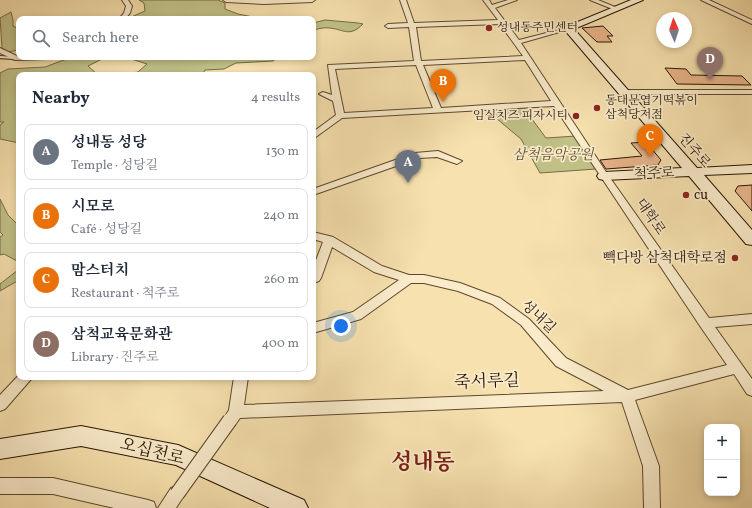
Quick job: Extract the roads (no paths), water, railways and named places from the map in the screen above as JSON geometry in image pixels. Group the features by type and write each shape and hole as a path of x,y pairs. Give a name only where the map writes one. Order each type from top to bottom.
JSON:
{"street":[{"path":"124,16 130,6 125,0"},
{"path":"226,0 264,2 312,0"},
{"path":"403,0 412,25 418,62 438,110"},
{"name":"대학로","path":"486,0 528,58 604,176 704,323 752,390"},
{"path":"491,7 514,0"},
{"path":"593,0 617,9"},
{"path":"517,42 568,28 638,0"},
{"path":"707,1 717,0"},
{"path":"707,1 752,22"},
{"path":"388,26 502,22"},
{"name":"진주로","path":"568,28 692,172 748,230 752,240"},
{"path":"0,50 15,58"},
{"path":"340,116 331,67 528,58"},
{"path":"622,92 752,92"},
{"path":"323,94 337,100"},
{"path":"316,134 340,116 558,103"},
{"path":"316,191 418,155 438,154 457,161"},
{"name":"척주로","path":"604,176 752,169"},
{"name":"성내길","path":"316,236 329,240 378,269 410,279 424,280 460,287 496,301 524,322 561,362 627,396"},
{"path":"316,278 329,240"},
{"path":"316,327 357,316 410,279"},
{"path":"704,323 752,320"},
{"name":"죽서루길","path":"233,416 627,396 736,368"},
{"path":"0,405 23,380"},
{"path":"166,508 233,416 240,380"},
{"path":"627,396 651,466 652,508"},
{"name":"오십천로","path":"0,449 81,436 178,455 296,508"},
{"path":"0,486 53,486 148,508"}],"lane":[{"path":"0,57 15,58"}],"place":[{"name":"성내동주민센터","path":"489,28"},
{"name":"삼척교육문화관","path":"710,80"},
{"name":"시모로","path":"443,102"},
{"name":"동대문엽기떡볶이 삼척당저점","path":"597,108"},
{"name":"임실치즈 피자시티","path":"576,116"},
{"name":"맘스터치","path":"650,157"},
{"name":"성내동 성당","path":"408,183"},
{"name":"cu","path":"686,195"},
{"name":"빽다방 삼척대학로점","path":"735,258"}],"district":[{"name":"성내동","path":"423,463"}],"park label":[{"name":"삼척음악공원","path":"553,155"}]}
